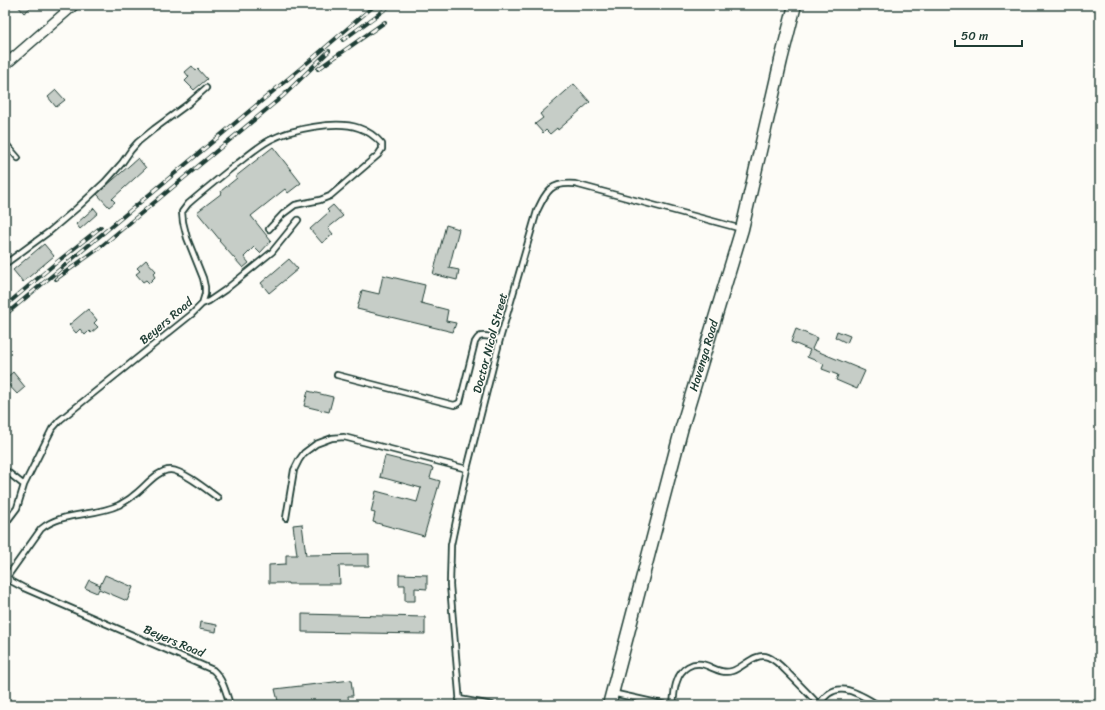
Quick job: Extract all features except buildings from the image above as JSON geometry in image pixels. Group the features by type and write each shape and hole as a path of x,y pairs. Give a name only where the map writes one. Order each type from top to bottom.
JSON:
{"street":[{"path":"5,65 74,5"},
{"name":"Havenga Road","path":"611,699 682,427 742,230 795,5"}],"lane":[{"path":"5,264 50,231 77,208 105,182 138,142 154,128 188,104 206,88"},
{"name":"Beyers Road","path":"5,524 17,508 24,485 52,429 60,420 192,314 202,304 205,294 203,278 187,238 183,222 182,212 188,204 257,148 286,134 306,129 329,126 346,126 365,130 379,140 382,144 382,149 378,155 334,194 326,199 295,205 283,214 269,229"},
{"path":"5,143 18,158"},
{"name":"Doctor Nicol Street","path":"460,705 451,604 451,545 500,339 537,211 543,198 551,188 557,185 564,183 575,184 742,230"},
{"path":"202,304 209,302 272,252 298,220"},
{"path":"337,375 454,405 460,402 477,339 484,336 500,339"},
{"path":"286,518 294,470 298,460 316,444 332,438 344,438 468,469"},
{"path":"5,470 24,485"},
{"path":"6,575 41,529 46,525 57,520 100,511 118,505 134,495 163,471 172,470 185,475 218,498"},
{"name":"Beyers Road","path":"6,575 11,581 24,588 213,670 220,677 224,685 230,705"},
{"path":"673,705 677,679 689,666 699,664 727,672 737,669 762,656 767,656 779,664 819,705 830,693 844,689 860,694 878,705"},
{"path":"459,699 492,705"},
{"path":"611,699 666,705"}],"railway":[{"path":"5,315 375,5"},
{"path":"343,40 391,5"},
{"path":"318,69 385,22"},
{"path":"56,279 98,249 283,96 329,51"},
{"path":"5,306 101,227"}]}
